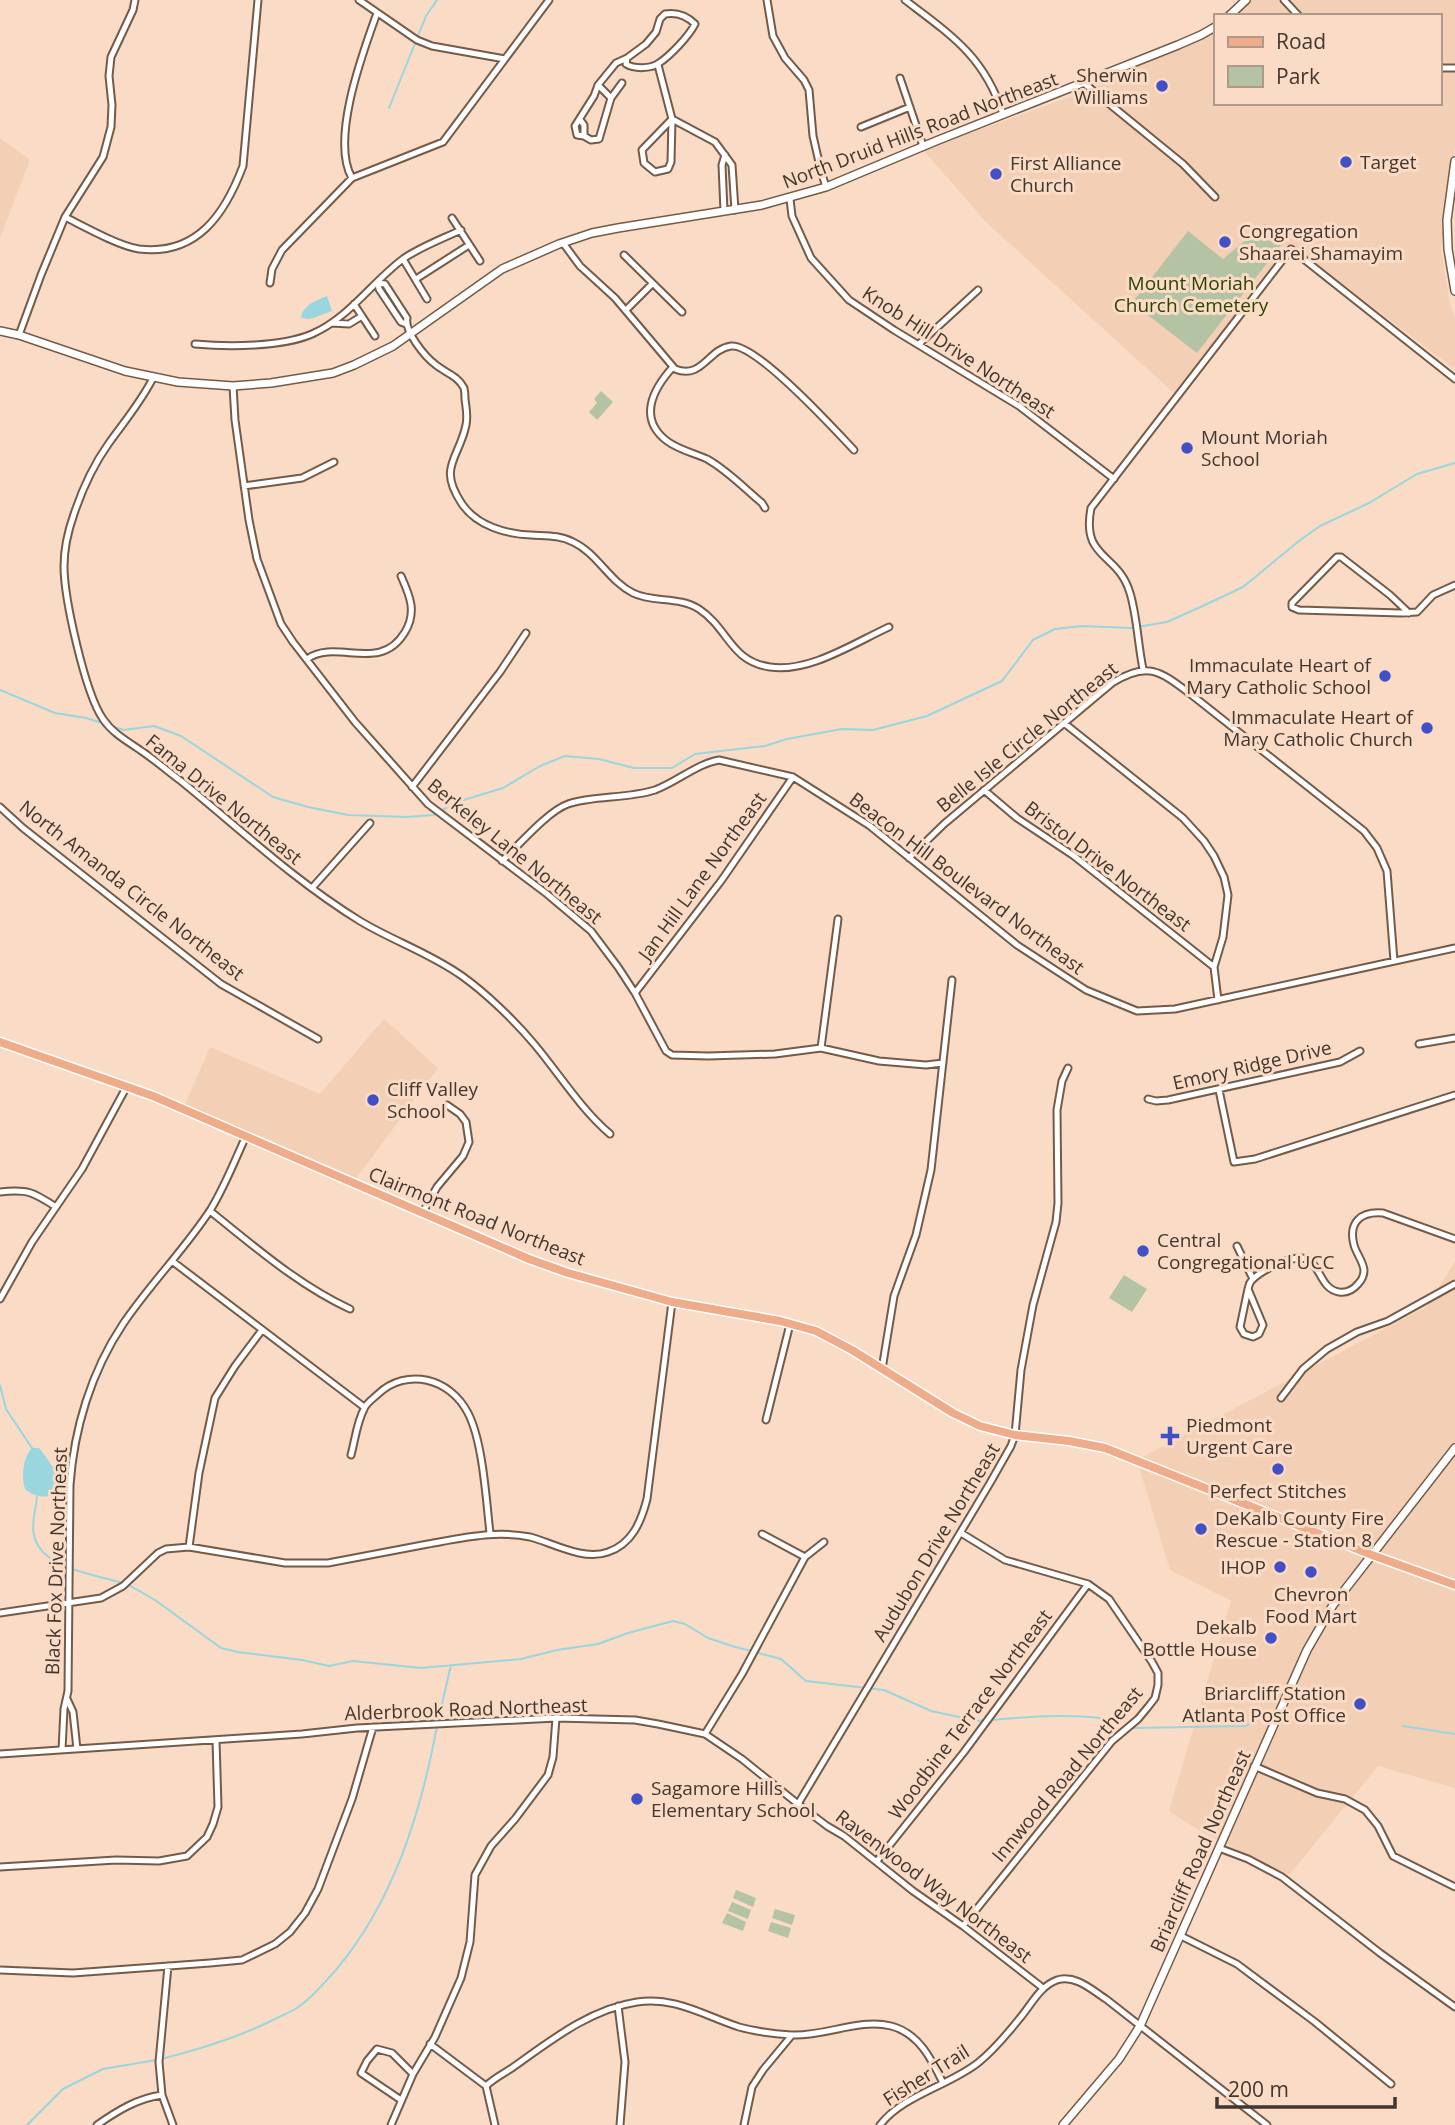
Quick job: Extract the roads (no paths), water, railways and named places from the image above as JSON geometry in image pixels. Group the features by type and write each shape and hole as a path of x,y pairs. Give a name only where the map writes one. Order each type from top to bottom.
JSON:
{"main road":[{"path":"1231,14 1246,0"},
{"name":"North Druid Hills Road Northeast","path":"0,331 125,371 153,378 207,385 271,383 333,373 372,357 410,334 502,269 563,243 592,233 790,199 1085,84 1214,28"},
{"path":"1455,161 1453,194 1447,220 1448,249 1455,291"},
{"name":"Clairmont Road Northeast","path":"0,1042 127,1086 530,1259 568,1273 672,1302 790,1324 828,1337 971,1422 1015,1436 1069,1441 1110,1450 1372,1555 1455,1585"},
{"name":"Briarcliff Road Northeast","path":"1063,2125 1119,2059 1140,2026 1307,1650 1333,1605 1455,1448"}],"street":[{"path":"19,335 65,218 103,157 111,127 111,57 135,0"},
{"path":"65,218 138,249 168,249 180,245 201,233 211,223 233,191 243,166 257,0"},
{"path":"359,0 405,33 432,46 505,59"},
{"path":"270,283 272,269 282,250 352,178 443,142 550,0"},
{"path":"767,0 773,36 785,58 809,90 813,136 826,187"},
{"path":"905,0 958,40 974,57 1003,114"},
{"path":"1284,0 1297,14"},
{"path":"622,83 611,98 599,139 577,135 575,126 581,121 598,85 615,63 646,44 665,14 671,12 687,17 695,24 691,32 658,65 634,68 626,64 627,58"},
{"path":"352,178 347,169 345,148 351,92 377,13"},
{"path":"658,65 672,119 671,162 668,169 655,172 645,163 642,150 672,119"},
{"path":"900,78 923,146"},
{"path":"1085,84 1183,163 1215,197"},
{"path":"598,85 611,98"},
{"path":"861,127 910,107"},
{"path":"672,119 715,142 732,165 735,210"},
{"path":"723,211 722,165 725,155"},
{"name":"Knob Hill Drive Northeast","path":"790,199 792,216 800,236 817,266 849,300 1019,406 1114,479"},
{"path":"452,218 480,261"},
{"path":"195,344 217,346 275,343 311,335 332,323 403,259 461,230"},
{"path":"563,243 580,266 626,310 673,368 684,373 693,371 722,349 741,347 808,401 854,450"},
{"path":"416,279 469,245"},
{"path":"1143,669 1130,593 1116,568 1093,545 1088,533 1091,508 1291,249 1455,379"},
{"path":"624,255 682,312"},
{"path":"403,259 427,299"},
{"path":"378,283 384,284 407,318 410,334 434,365 456,377 465,390 468,411 466,425 453,457 450,482 462,504 472,515 508,533 555,536 572,541 585,549 608,574 632,592 644,597 689,604 715,622 739,655 752,663 769,667 797,667 814,662 889,627"},
{"path":"378,283 390,306 401,322 406,324"},
{"path":"626,310 652,284"},
{"path":"919,344 978,290"},
{"path":"390,306 396,302"},
{"path":"354,304 375,336"},
{"path":"332,323 349,324 362,316"},
{"path":"673,368 664,377 650,405 650,419 657,431 667,441 717,466 765,508"},
{"name":"Fama Drive Northeast","path":"153,378 142,398 107,445 82,493 66,544 64,567 69,608 84,668 101,717 111,729 181,781 256,845 312,888 362,922 417,949 463,977 519,1027 567,1089 610,1134"},
{"name":"Berkeley Lane Northeast","path":"233,386 234,420 257,559 281,624 355,722 428,804 547,894 591,931 635,993 666,1051 672,1055 708,1056 775,1054 821,1048 879,1061 926,1065 943,1063"},
{"path":"244,486 302,478 334,462"},
{"path":"1409,612 1341,557 1337,557 1292,603 1292,607 1299,610 1409,612 1417,612 1433,595 1455,585"},
{"path":"307,659 315,653 364,654 390,649 400,640 411,618 412,605 401,576"},
{"path":"412,787 500,672 526,633"},
{"name":"Belle Isle Circle Northeast","path":"909,858 944,824 1112,683 1128,673 1143,669 1173,681 1364,831 1377,848 1387,872 1394,961"},
{"path":"1064,723 1182,818 1214,856 1224,877 1228,895 1223,937 1214,967 1219,1000"},
{"path":"502,861 551,814 562,807 577,802 629,796 653,790 677,781 710,762 719,760 793,777"},
{"name":"Beacon Hill Boulevard Northeast","path":"793,777 870,827 1048,967 1095,995 1137,1011 1175,1009 1455,948"},
{"name":"Jan Hill Lane Northeast","path":"635,993 721,881 793,777"},
{"name":"Bristol Drive Northeast","path":"984,790 1017,818 1074,856 1214,967"},
{"name":"North Amanda Circle Northeast","path":"0,807 221,984 318,1039"},
{"path":"312,888 370,823"},
{"path":"821,1048 838,919"},
{"path":"882,1369 894,1296 916,1235 931,1170 952,980"},
{"path":"1419,1044 1455,1038"},
{"name":"Emory Ridge Drive","path":"1148,1099 1161,1101 1219,1090 1340,1062 1360,1051"},
{"name":"Audubon Drive Northeast","path":"798,1804 961,1533 1015,1436 1021,1370 1033,1305 1056,1222 1057,1110 1062,1081 1068,1068"},
{"path":"0,1298 20,1262 82,1169 127,1086"},
{"path":"1219,1090 1234,1162 1255,1159 1455,1096"},
{"path":"423,1212 437,1187 464,1156 469,1142 466,1122 447,1105"},
{"name":"Black Fox Drive Northeast","path":"62,1750 67,1699 70,1485 72,1452 78,1423 105,1356 123,1325 210,1211 246,1136"},
{"path":"0,1192 24,1191 38,1195 56,1208"},
{"path":"210,1211 273,1263 330,1300 350,1309"},
{"path":"1248,1290 1263,1325 1259,1334 1253,1337 1244,1334 1240,1327 1248,1290 1252,1279 1286,1260 1302,1257 1311,1262 1324,1282 1333,1290 1341,1292 1354,1288 1362,1281 1364,1268 1354,1245 1352,1229 1357,1220 1374,1212 1383,1213 1455,1240"},
{"path":"1237,1246 1252,1279"},
{"path":"172,1261 364,1407"},
{"path":"1281,1398 1303,1369 1327,1349 1357,1332 1388,1321 1455,1284"},
{"path":"0,1613 101,1598 123,1586 158,1553 166,1549 189,1547 285,1563 328,1563 490,1533 529,1537 562,1548 605,1554 633,1535 642,1518 672,1302"},
{"path":"766,1420 790,1324"},
{"path":"189,1547 198,1473 215,1398 262,1330"},
{"path":"351,1455 364,1407 387,1386 409,1378 436,1383 461,1401 475,1431 490,1533"},
{"name":"Innwood Road Northeast","path":"961,1533 1005,1560 1088,1584 1110,1599 1158,1673 1155,1698 1138,1719 1112,1741 963,1926"},
{"path":"762,1534 805,1557"},
{"path":"705,1734 742,1674 805,1557 824,1542"},
{"name":"Woodbine Terrace Northeast","path":"877,1861 964,1752 1088,1584"},
{"name":"Black Fox Drive Northeast","path":"67,1699 73,1712 77,1749"},
{"path":"391,2125 461,1978 470,1942 475,1875 491,1846 548,1775 553,1757 556,1718"},
{"name":"Alderbrook Road Northeast","path":"0,1754 373,1727 556,1718 635,1720 705,1734"},
{"path":"0,1970 73,1973 168,1966 242,1959 275,1944 290,1932 305,1913 318,1888 352,1799 373,1727"},
{"name":"Ravenwood Way Northeast","path":"705,1734 742,1759 1043,1988"},
{"path":"0,1867 116,1860 159,1861 187,1856 207,1837 218,1807 216,1740"},
{"path":"1254,1766 1317,1793 1345,1799 1365,1810 1378,1826 1393,1856 1455,1887"},
{"path":"1219,1848 1248,1859 1282,1877 1455,2007"},
{"path":"1181,1936 1237,1964 1315,2022 1391,2084"},
{"path":"168,1966 159,2062 162,2095 173,2125"},
{"path":"1043,1988 1059,1979 1079,1982 1106,1999 1267,2125"},
{"name":"Fisher Trail","path":"880,2125 895,2110 966,2071 986,2055 1021,2018 1043,1988"},
{"path":"486,2086 598,2013 618,2006 660,2000 679,2004 741,2027 792,2035 863,2025 890,2026 904,2032 926,2050 943,2083"},
{"path":"618,2006 625,2062 620,2125"},
{"path":"744,2125 752,2087 792,2035"},
{"path":"430,2043 486,2086 495,2125"},
{"path":"401,2100 361,2073 377,2049 392,2053 413,2074"},
{"path":"97,2125 118,2110 151,2096 162,2095"}],"water":[{"path":"327,296 332,311 310,319 301,318 307,307"},
{"path":"32,1448 39,1448 58,1474 58,1493 41,1496 25,1489 24,1467"}],"waterway":[{"path":"389,108 426,16 437,0"},
{"path":"114,727 124,730 154,726 181,736 273,797 348,815 407,817 433,815 457,802 503,788 540,766 565,756 599,759 634,768 672,768 695,754 765,746 842,729 873,730 927,716 1002,681 1033,640 1055,629 1082,626 1131,628 1167,622 1207,604 1243,587 1320,526 1369,503 1417,474 1455,463"},
{"path":"0,690 55,713 105,724"},
{"path":"0,1385 6,1409 32,1448"},
{"path":"37,1497 33,1531 47,1556 70,1568 122,1583"},
{"path":"127,1584 155,1600 221,1648 238,1652 329,1666 353,1661 421,1668 521,1659 598,1644 673,1621 685,1624 708,1638 781,1659 806,1681 884,1690 931,1711 978,1721 986,1720"},
{"path":"438,1721 451,1665"},
{"path":"1133,1728 1246,1726 1266,1714"},
{"path":"992,1720 1073,1716 1121,1721"},
{"path":"161,2059 232,2038 297,2008 335,1971 373,1916 402,1856 422,1791 437,1726"},
{"path":"1403,1726 1455,1734"},
{"path":"27,2125 63,2089 103,2069 156,2060"}],"place":[{"name":"Sherwin Williams","path":"1162,86"},
{"name":"Target","path":"1346,162"},
{"name":"First Alliance Church","path":"996,174"},
{"name":"Congregation Shaarei Shamayim","path":"1225,242"},
{"name":"Mount Moriah School","path":"1187,448"},
{"name":"Immaculate Heart of Mary Catholic School","path":"1385,676"},
{"name":"Immaculate Heart of Mary Catholic Church","path":"1427,728"},
{"name":"Cliff Valley School","path":"373,1100"},
{"name":"Central Congregational UCC","path":"1143,1251"},
{"name":"Piedmont Urgent Care","path":"1170,1436"},
{"name":"Perfect Stitches","path":"1278,1469"},
{"name":"DeKalb County Fire Rescue - Station 8","path":"1201,1529"},
{"name":"IHOP","path":"1280,1567"},
{"name":"Chevron Food Mart","path":"1311,1572"},
{"name":"Dekalb Bottle House","path":"1271,1638"},
{"name":"Briarcliff Station Atlanta Post Office","path":"1360,1704"},
{"name":"Sagamore Hills Elementary School","path":"637,1799"}],"park label":[{"name":"Mount Moriah Church Cemetery","path":"1191,294"}]}
